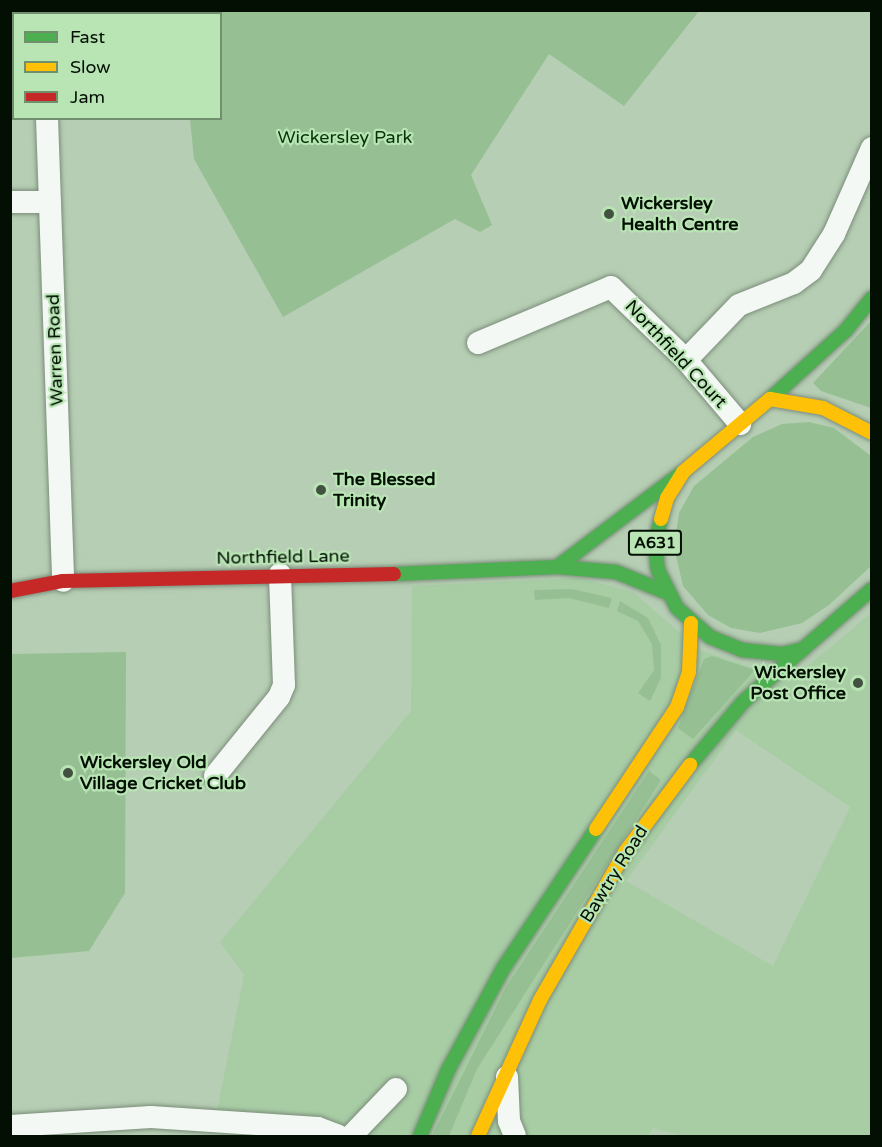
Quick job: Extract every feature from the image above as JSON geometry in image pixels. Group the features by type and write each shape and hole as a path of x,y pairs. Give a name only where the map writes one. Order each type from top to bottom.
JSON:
{"main road":[{"name":"A631","path":"803,649 782,654 742,650 710,637 691,623 668,593 658,570 655,543 667,498 683,472 770,399 846,330 872,298"},
{"path":"770,399 823,408 843,415 872,433"},
{"path":"556,567 683,472"},
{"name":"Northfield Lane","path":"10,591 63,581 280,574 459,573 556,567 616,572 668,593"},
{"name":"Bawtry Road","path":"478,1137 506,1070 583,922 625,852 706,744 743,702 872,589"},
{"path":"420,1137 448,1070 504,967 677,707 689,672 691,623"}],"street":[{"name":"Warren Road","path":"46,120 63,581"},
{"path":"687,360 739,305 794,283 811,270 834,234 872,148"},
{"path":"10,202 50,202"},
{"name":"Northfield Court","path":"478,343 611,287 687,360 740,424"},
{"path":"215,776 279,698 284,685 280,574"},
{"path":"506,1070 509,1120 515,1137"},
{"path":"351,1137 396,1089"},
{"path":"10,1126 151,1117 318,1128 339,1137"}],"shaded area":[{"path":"579,578 633,592 700,650 753,668 799,673 871,613 871,1136 684,1136 653,1128 648,1136 305,1136 215,1121 244,975 220,942 411,711 412,586","holes":["736,730 850,807 773,966 626,881"]}],"green space":[{"name":"Wickersley Park","path":"180,10 699,11 624,106 549,54 471,175 492,225 480,232 455,219 283,317 194,159 190,120 222,120 222,12"},
{"path":"871,321 871,408 821,391 813,383"},
{"path":"809,422 834,428 871,456 871,566 829,605 802,623 760,633 731,628 708,615 683,586 674,547 679,513 694,486 753,437 782,424"},
{"path":"572,589 612,598 609,608 569,598 535,600 534,590"},
{"path":"620,601 648,618 661,645 661,678 650,701 638,693 654,670 652,644 638,621 617,611"},
{"name":"Wickersley Old Village Cricket Club","path":"126,652 125,893 89,951 11,958 11,654"},
{"path":"712,656 755,670 693,739 678,728 704,659"},
{"path":"649,771 661,780 477,1069 449,1136 432,1136 506,987"}],"traffic: fast":[{"path":"770,399 846,330 872,298"},
{"path":"557,567 683,472"},
{"path":"661,519 655,543 658,570 677,608 710,637 742,650 782,654 803,649 872,589"},
{"path":"394,574 557,567 616,572 668,593"},
{"path":"690,765 743,702 803,649"},
{"path":"420,1136 448,1070 504,967 596,829"}],"traffic: slow":[{"path":"661,519 667,498 683,472 770,399 823,408 872,433"},
{"path":"596,829 677,707 689,672 691,623"},
{"path":"478,1136 540,1000 625,852 690,765"}],"traffic: jam":[{"path":"10,591 63,581 394,574"}],"place":[{"name":"Wickersley Health Centre","path":"609,214"},
{"name":"The Blessed Trinity","path":"321,490"},
{"name":"Wickersley Post Office","path":"858,683"},
{"name":"Wickersley Old Village Cricket Club","path":"68,773"}]}
